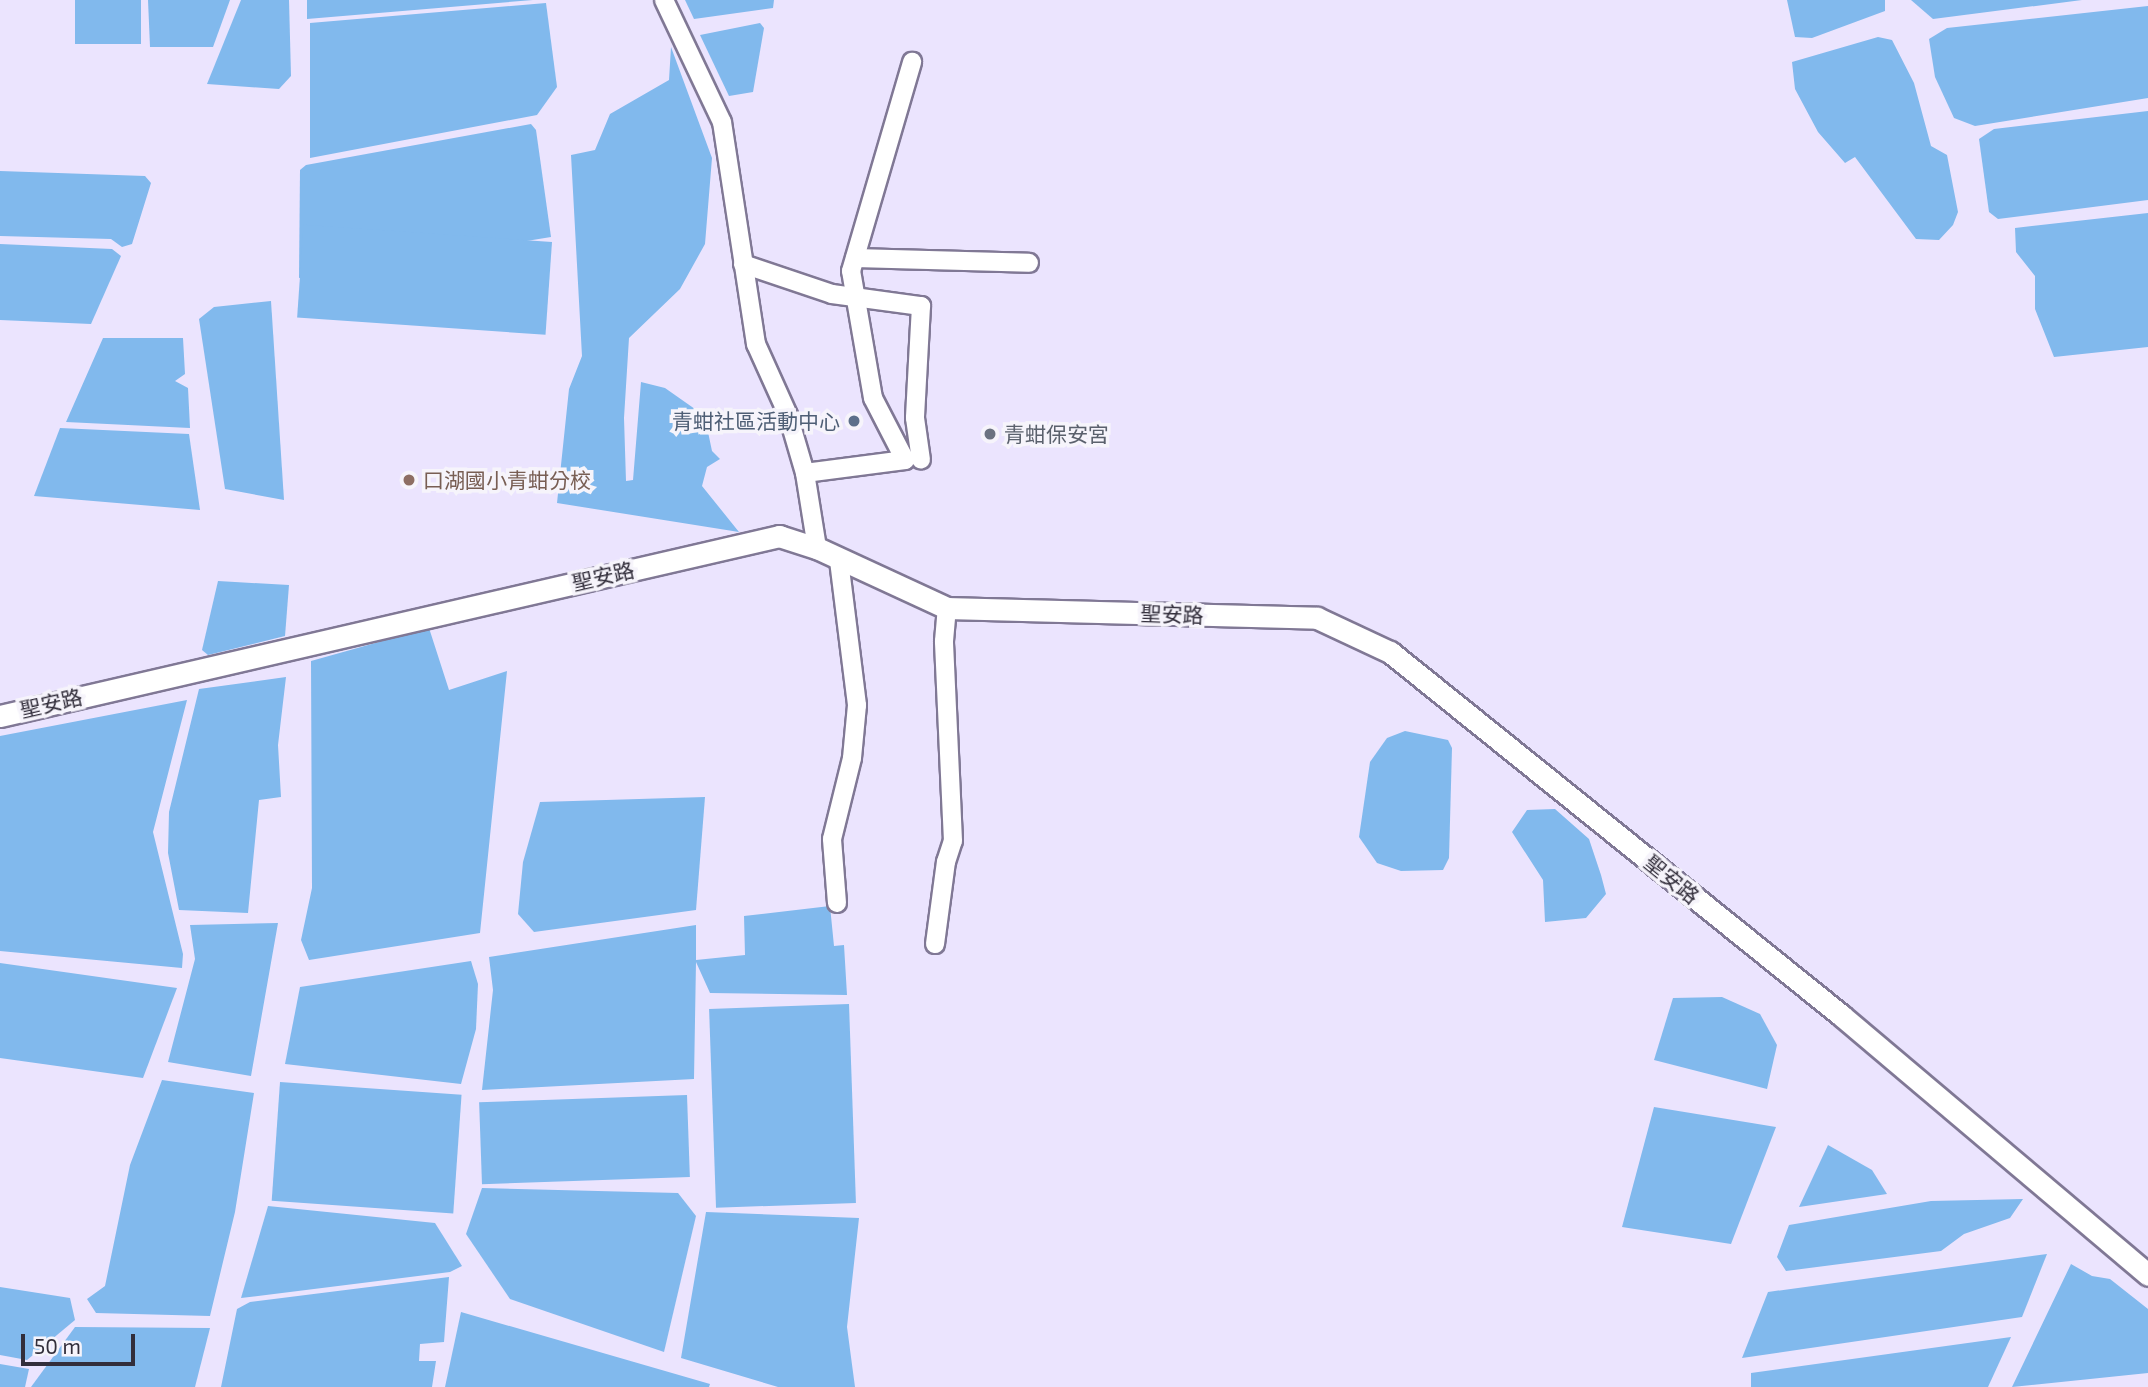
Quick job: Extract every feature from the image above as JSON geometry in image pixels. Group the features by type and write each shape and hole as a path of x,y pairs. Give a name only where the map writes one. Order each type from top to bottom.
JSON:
{"street":[{"path":"664,0 722,122 756,344 788,415 805,473 817,548"},
{"path":"805,473 905,460 873,398 851,271 912,62"},
{"path":"855,258 1029,263"},
{"path":"743,264 856,299 921,306 915,418 921,460"},
{"name":"聖安路","path":"0,716 779,536 817,548 947,608 1317,618 1390,652 1842,1016 2148,1275"},
{"path":"837,903 832,839 852,758 857,705 839,560"},
{"path":"935,944 946,862 953,841 944,640 947,608"}],"water":[{"path":"75,0 141,0 141,44 75,44"},
{"path":"148,0 230,0 213,47 150,47"},
{"path":"241,0 289,0 291,76 279,89 207,84"},
{"path":"307,0 533,0 307,19"},
{"path":"685,0 774,0 773,8 694,19"},
{"path":"1787,0 1885,0 1885,11 1812,38 1795,37"},
{"path":"1911,0 2082,0 1933,19"},
{"path":"546,3 557,87 537,115 310,158 310,23"},
{"path":"2148,6 2148,98 1975,126 1954,118 1935,77 1929,39 1947,28"},
{"path":"760,23 764,28 753,92 729,96 700,35"},
{"path":"1878,37 1892,40 1914,83 1931,146 1947,155 1958,212 1953,225 1939,240 1916,239 1855,157 1845,163 1818,132 1795,89 1792,62"},
{"path":"671,47 712,158 705,244 680,289 629,338 624,418 626,481 633,480 641,382 665,388 712,421 708,432 712,451 720,459 707,467 702,486 739,532 557,503 569,389 582,356 571,155 595,150 610,114 669,80"},
{"path":"2148,111 2148,200 1998,219 1989,212 1979,139 1994,129"},
{"path":"531,124 536,130 551,237 299,278 300,170 306,165"},
{"path":"0,171 145,176 151,183 132,244 122,247 111,239 0,236"},
{"path":"2148,213 2148,347 2054,357 2035,309 2035,276 2016,252 2015,228"},
{"path":"304,225 552,242 546,335 297,317"},
{"path":"0,244 112,249 121,256 91,324 0,320"},
{"path":"271,301 284,500 225,489 199,319 214,307"},
{"path":"103,338 183,338 185,374 175,381 188,388 190,428 66,422"},
{"path":"60,428 189,434 200,510 34,496"},
{"path":"218,581 289,585 285,636 208,655 202,650"},
{"path":"429,628 449,690 507,671 480,933 309,960 301,940 312,888 311,661"},
{"path":"286,677 278,745 281,797 259,800 248,913 179,910 168,853 169,812 199,689"},
{"path":"187,700 153,832 183,954 182,968 0,951 0,736"},
{"path":"1405,731 1448,740 1452,748 1449,858 1443,870 1401,871 1377,863 1359,837 1370,762 1387,738"},
{"path":"705,797 696,910 534,932 518,914 523,862 540,802"},
{"path":"1555,809 1589,839 1606,894 1586,918 1545,922 1543,880 1512,832 1527,810"},
{"path":"830,906 834,946 844,945 847,995 710,993 696,962 694,1079 482,1090 493,990 489,957 696,925 696,960 745,955 744,916"},
{"path":"278,923 251,1076 168,1062 195,959 190,925"},
{"path":"471,961 478,984 476,1029 461,1084 285,1064 300,987"},
{"path":"0,963 177,988 143,1078 0,1058"},
{"path":"1722,997 1760,1014 1777,1045 1767,1089 1654,1060 1673,998"},
{"path":"849,1004 856,1203 716,1208 709,1009"},
{"path":"162,1080 254,1093 235,1212 210,1316 96,1313 87,1299 105,1286 130,1165"},
{"path":"280,1082 462,1095 453,1213 272,1201"},
{"path":"687,1095 690,1177 482,1184 479,1102"},
{"path":"1654,1107 1776,1127 1731,1244 1622,1227"},
{"path":"1828,1145 1872,1170 1887,1194 1799,1207"},
{"path":"482,1188 678,1193 696,1216 664,1352 510,1299 466,1234"},
{"path":"2023,1199 2010,1218 1964,1234 1941,1251 1786,1271 1777,1257 1789,1225 1931,1201"},
{"path":"268,1206 435,1223 462,1266 450,1272 241,1298"},
{"path":"706,1212 859,1218 847,1327 855,1387 778,1387 681,1358"},
{"path":"2047,1254 2022,1317 1742,1358 1768,1292"},
{"path":"2071,1264 2092,1276 2110,1279 2148,1309 2148,1373 2012,1387"},
{"path":"449,1277 444,1342 420,1344 419,1361 436,1361 432,1387 221,1387 237,1309 250,1302"},
{"path":"0,1287 70,1298 75,1320 27,1360 0,1355"},
{"path":"461,1312 710,1384 709,1387 445,1387"},
{"path":"75,1327 210,1328 195,1387 31,1387"},
{"path":"2011,1337 1988,1387 1751,1387 1751,1373"},
{"path":"0,1364 29,1369 25,1387 0,1387"}],"place":[{"name":"青蚶社區活動中心","path":"854,421"},
{"name":"青蚶保安宮","path":"990,434"},
{"name":"口湖國小青蚶分校","path":"409,480"}]}
